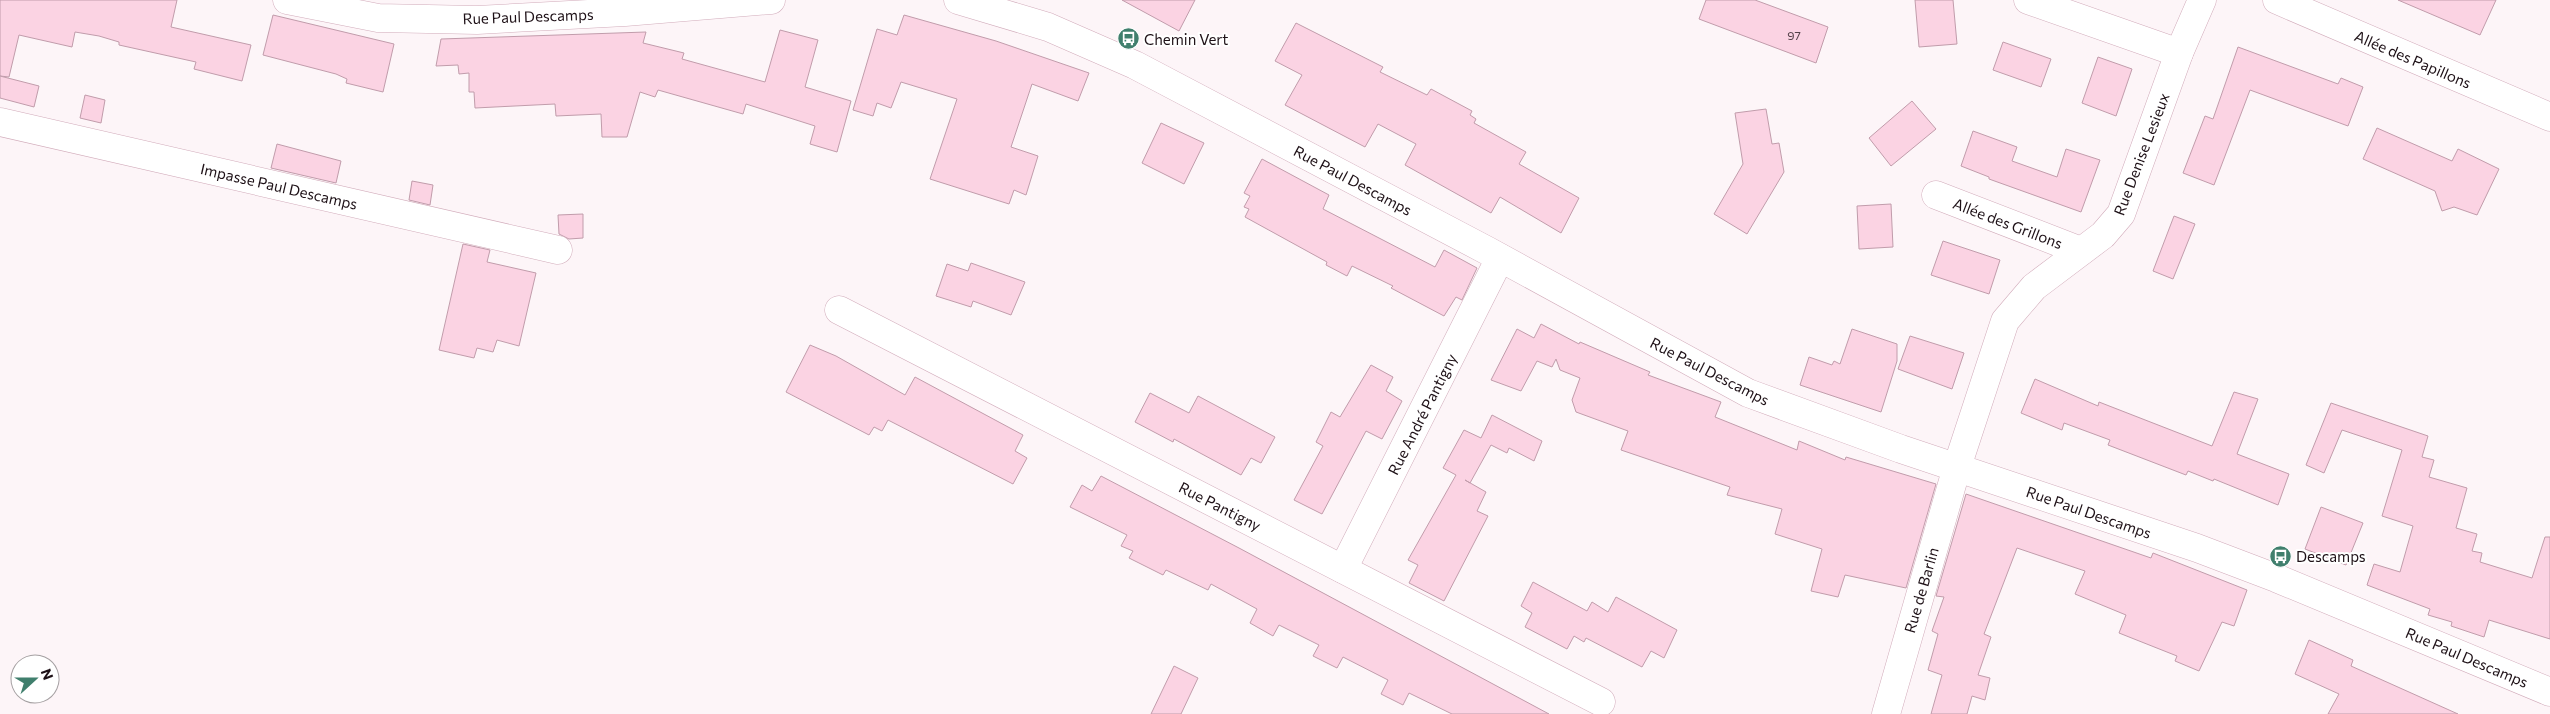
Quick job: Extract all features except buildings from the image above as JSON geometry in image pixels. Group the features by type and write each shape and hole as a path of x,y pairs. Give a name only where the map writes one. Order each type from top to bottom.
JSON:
{"street":[{"name":"Rue Paul Descamps","path":"287,0 378,18 477,20 625,12 771,0"},
{"name":"Rue Paul Descamps","path":"958,0 1048,27 1135,65 1500,258 1748,393 1810,417 2197,548 2276,578 2550,692"},
{"path":"2028,0 2179,53"},
{"name":"Rue Denise Lesieux","path":"1957,467 2005,321 2034,287 2103,235 2121,214 2179,53 2202,0"},
{"name":"Allée des Papillons","path":"2277,0 2550,117"},
{"name":"Impasse Paul Descamps","path":"0,122 558,250"},
{"name":"Allée des Grillons","path":"1936,195 2081,252"},
{"name":"Rue André Pantigny","path":"1343,569 1500,258"},
{"name":"Rue Pantigny","path":"839,310 1601,702"},
{"name":"Rue de Barlin","path":"1886,714 1957,467"}],"place":[{"name":"Chemin Vert","path":"1128,39"},
{"name":"Descamps","path":"2280,556"}]}
